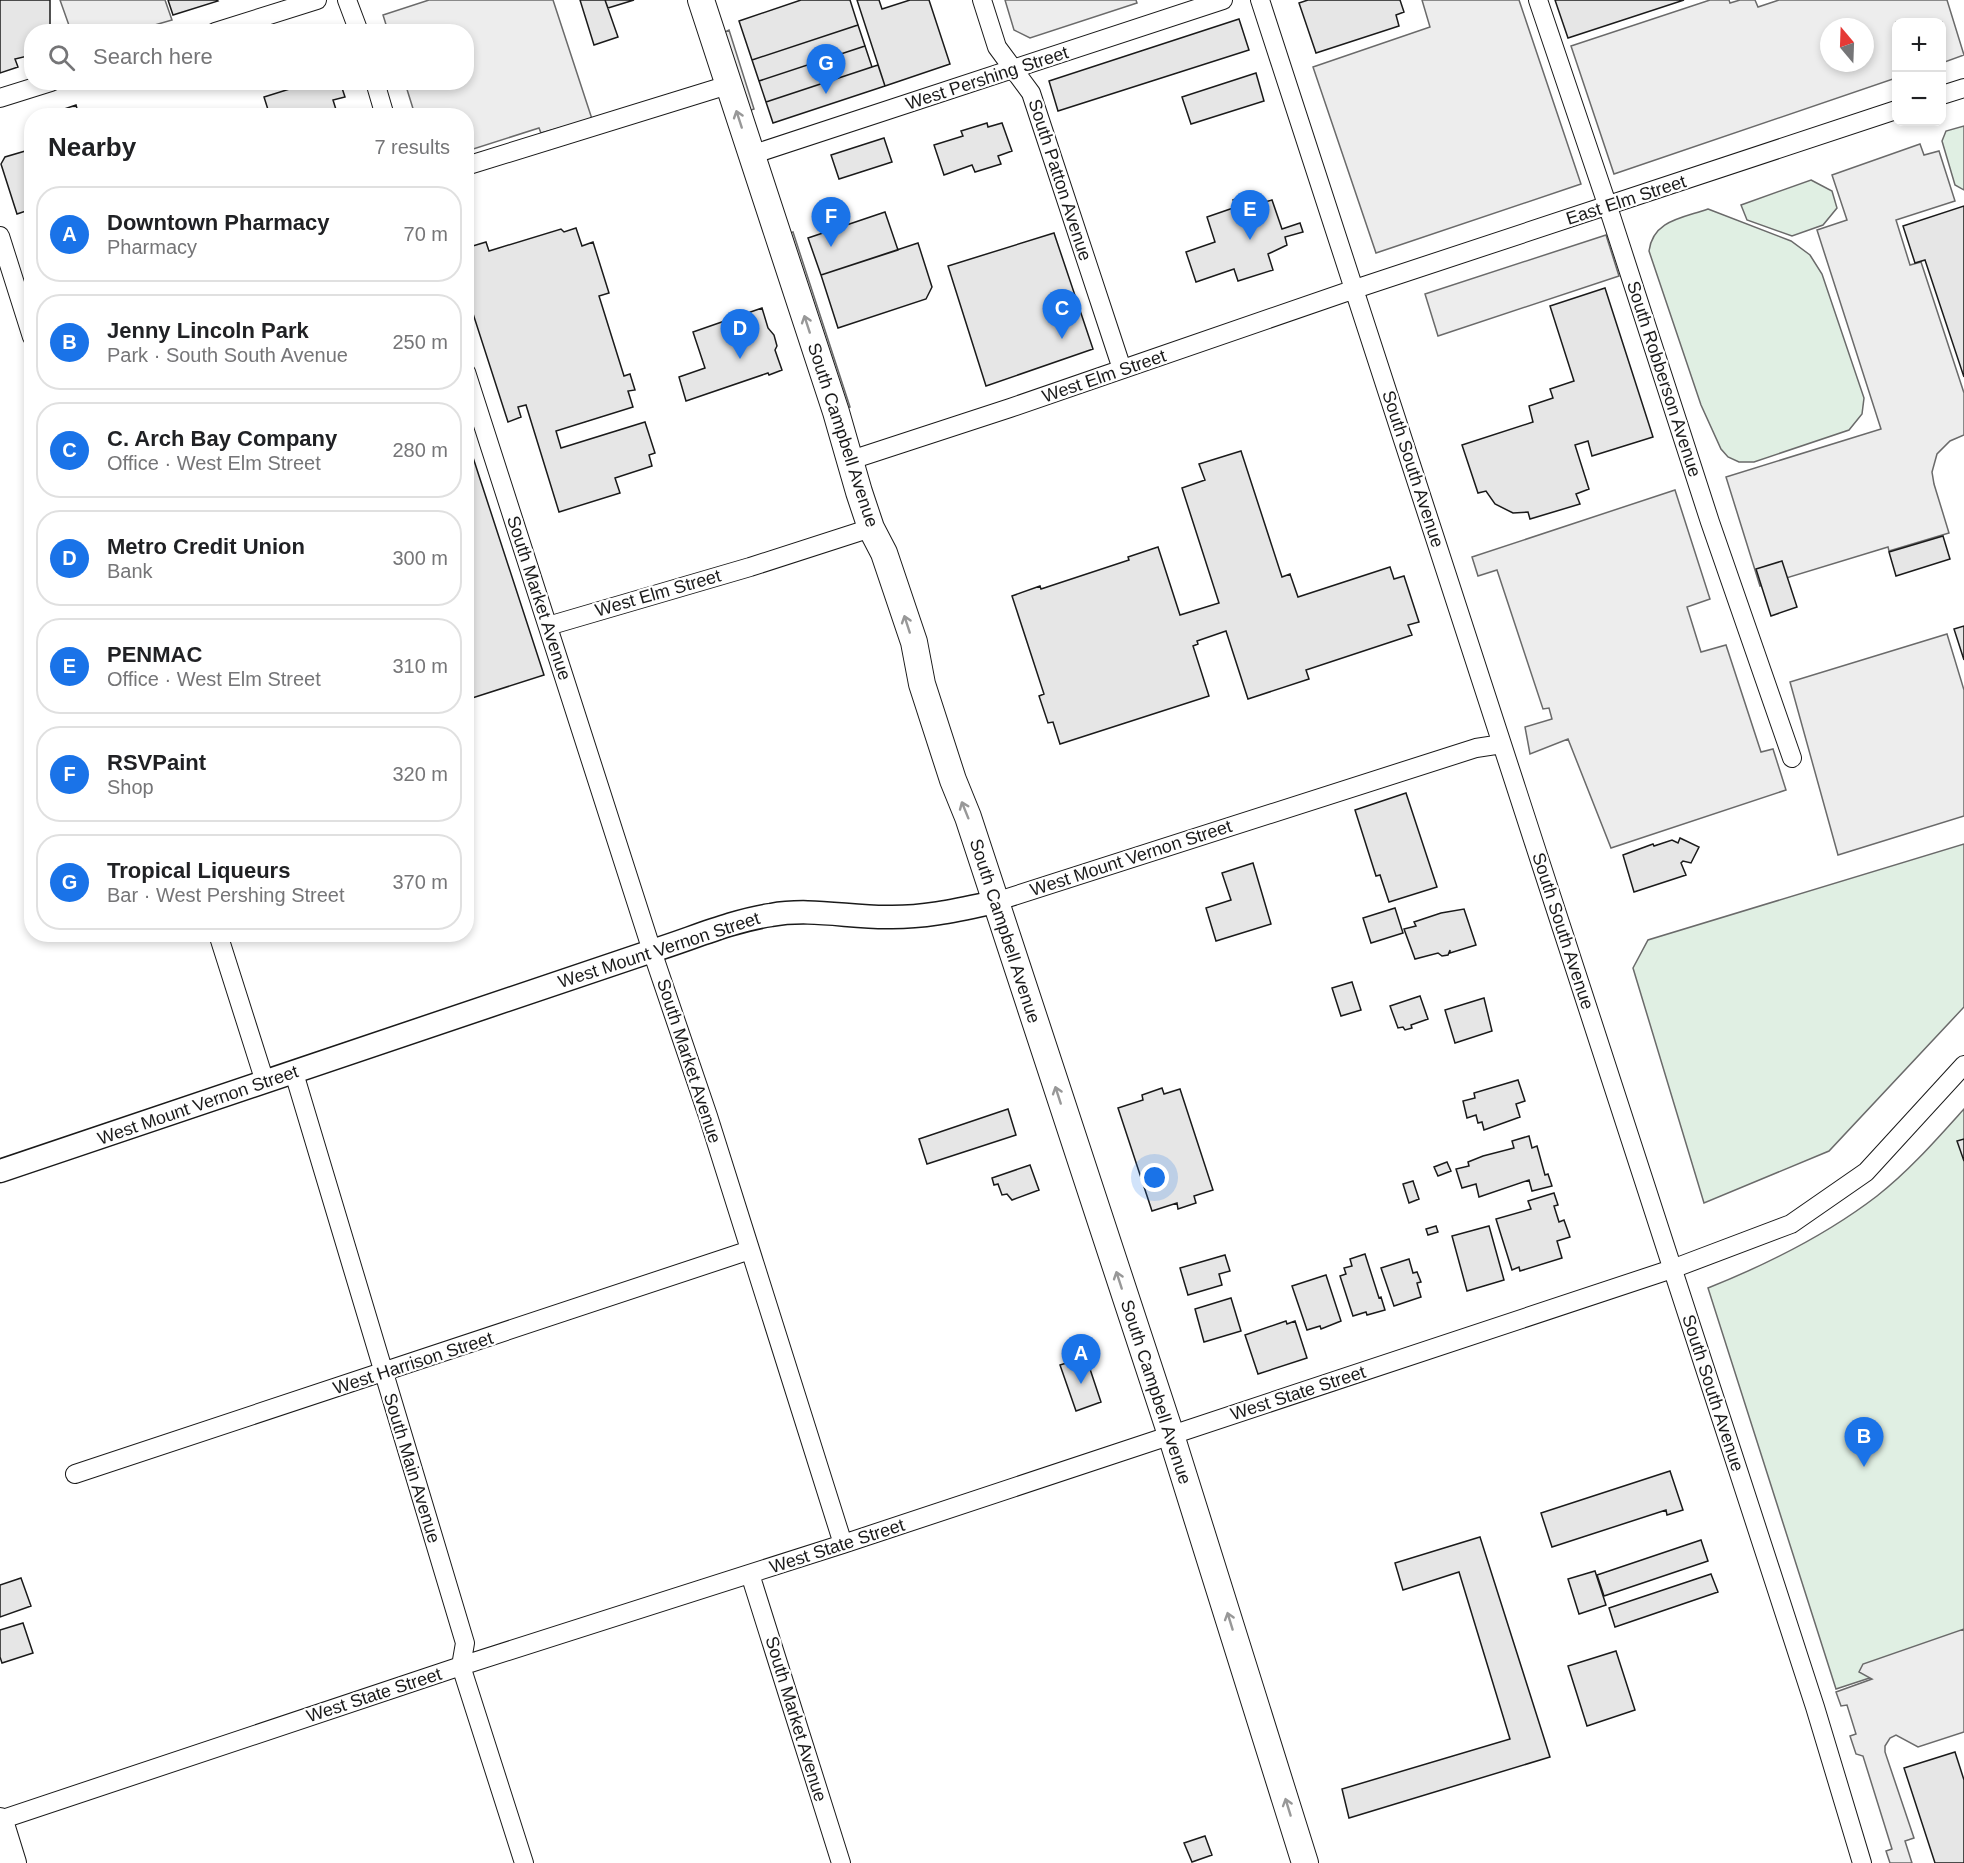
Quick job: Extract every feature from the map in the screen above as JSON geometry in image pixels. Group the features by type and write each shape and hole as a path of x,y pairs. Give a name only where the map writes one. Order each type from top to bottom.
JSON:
{"main road":[{"name":"South Campbell Avenue","path":"701,0 851,460 871,528 884,553 914,642 925,693 1171,1435 1305,1863"},
{"path":"0,1821 14,1863"}],"street":[{"path":"240,24 317,0"},
{"path":"347,0 356,24"},
{"name":"South Patton Avenue","path":"982,0 997,47 1031,93 1122,369"},
{"name":"West Pershing Street","path":"751,155 1223,0"},
{"name":"South South Avenue","path":"1260,0 1815,1707 1862,1863"},
{"name":"South Robberson Avenue","path":"1538,0 1710,522 1792,758"},
{"path":"474,164 728,85"},
{"path":"1946,93 1964,87"},
{"path":"0,98 26,90"},
{"path":"377,90 383,108"},
{"name":"East Elm Street","path":"1355,289 1892,111"},
{"path":"0,236 24,312"},
{"name":"West Elm Street","path":"851,460 1355,289"},
{"name":"South Market Avenue","path":"474,397 843,1544"},
{"name":"West Elm Street","path":"548,626 750,567 871,528"},
{"name":"West Mount Vernon Street","path":"0,1171 652,951 771,915 801,912 885,917 920,916 995,902 1476,748 1503,744"},
{"path":"221,942 265,1082"},
{"name":"West State Street","path":"0,1821 461,1666 843,1544 1672,1269 1791,1224 1866,1172 1964,1065"},
{"name":"South Main Avenue","path":"294,1073 465,1643 461,1666 524,1863"},
{"name":"West Harrison Street","path":"75,1474 750,1250"},
{"name":"South Market Avenue","path":"750,1574 841,1863"}],"green space":[{"path":"1964,126 1964,190 1955,185 1942,141 1946,131"},
{"path":"1811,180 1832,191 1837,208 1823,225 1792,236 1747,220 1741,205"},
{"path":"1708,209 1791,241 1810,255 1822,274 1864,398 1862,414 1849,430 1754,462 1739,462 1728,457 1721,449 1701,405 1649,251 1656,233 1663,226 1679,218"},
{"path":"1964,844 1964,1007 1829,1151 1704,1203 1633,968 1648,940"},
{"path":"1964,1109 1964,1647 1836,1689 1708,1288 1796,1248 1837,1224 1877,1196 1900,1176"}],"shaded area":[{"path":"60,0 165,0 172,20 158,24 69,24"},
{"path":"429,0 553,0 592,119 541,133 539,128 474,149 474,108 413,108 407,90 474,90 474,24 386,24 383,15"},
{"path":"1005,0 1136,0 1137,3 1030,38 1014,30"},
{"path":"1422,0 1519,0 1581,184 1376,253 1313,67 1430,27"},
{"path":"1710,0 1729,0 1730,3 1755,0 1758,7 1779,0 1947,0 1964,55 1946,62 1946,18 1892,18 1892,79 1614,174 1571,46"},
{"path":"729,30 754,109 748,111 723,33"},
{"path":"1920,144 1924,155 1939,151 1955,201 1896,220 1910,265 1921,262 1964,393 1964,435 1950,441 1937,454 1932,472 1949,533 1889,551 1888,547 1760,586 1726,477 1881,429 1817,230 1847,220 1832,175"},
{"path":"793,232 850,407 843,409 787,234"},
{"path":"1606,235 1619,276 1438,336 1425,294"},
{"path":"1675,490 1710,599 1687,607 1701,652 1726,645 1761,752 1773,749 1786,790 1611,848 1568,739 1530,754 1525,727 1552,719 1549,708 1543,709 1497,570 1478,576 1472,557"},
{"path":"1947,634 1964,690 1964,816 1838,855 1790,682"},
{"path":"1964,1629 1964,1732 1918,1747 1896,1735 1890,1738 1885,1746 1885,1752 1914,1838 1905,1841 1912,1863 1890,1863 1886,1851 1892,1849 1863,1756 1856,1754 1850,1736 1856,1734 1847,1705 1841,1706 1836,1692 1872,1679 1859,1672 1863,1664"}],"building":[{"path":"0,0 50,0 50,24 24,24 24,57 15,59 18,67 0,73"},
{"path":"168,0 217,0 218,1 173,15"},
{"path":"580,0 605,0 618,37 594,45"},
{"path":"605,0 634,0 608,8"},
{"path":"801,0 850,0 858,25 752,60 739,21"},
{"path":"857,0 879,0 882,9 910,0 929,0 950,64 885,86"},
{"path":"1308,0 1400,0 1404,12 1396,15 1399,26 1316,53 1299,3"},
{"path":"1555,0 1684,0 1568,38"},
{"path":"1239,19 1249,50 1058,111 1049,81"},
{"path":"858,25 865,46 759,81 752,60"},
{"path":"865,46 872,67 766,102 759,81"},
{"path":"878,65 885,86 773,123 766,102"},
{"path":"1256,73 1264,101 1191,124 1182,97"},
{"path":"286,90 343,90 345,97 333,100 336,108 267,108 264,97"},
{"path":"987,123 988,127 1002,123 1012,151 998,156 1001,164 975,172 972,165 944,175 934,145 963,136 961,131"},
{"path":"884,138 892,162 839,179 831,155"},
{"path":"24,151 24,212 17,214 1,164 5,157"},
{"path":"1241,197 1244,208 1272,200 1282,229 1300,223 1303,232 1285,237 1287,245 1268,254 1273,270 1238,281 1234,269 1196,282 1186,252 1215,242 1207,217 1236,207 1233,200"},
{"path":"1964,206 1964,377 1925,260 1915,263 1903,226"},
{"path":"885,212 898,250 821,275 808,238"},
{"path":"576,228 582,246 593,242 609,293 599,296 624,376 630,374 635,390 628,391 633,407 556,431 561,448 645,422 655,453 649,455 652,466 615,478 620,493 559,512 526,405 518,407 521,417 508,422 474,317 474,246 486,242 489,251 561,229 564,232"},
{"path":"1054,233 1093,349 986,386 948,266"},
{"path":"918,243 932,287 926,299 838,328 821,275"},
{"path":"1605,288 1653,437 1592,456 1588,441 1575,445 1589,489 1576,494 1580,504 1530,519 1528,512 1513,513 1495,504 1486,491 1478,493 1462,445 1533,422 1529,406 1553,398 1550,389 1574,381 1550,306"},
{"path":"762,308 768,328 774,335 777,346 775,350 782,370 686,401 679,377 705,368 693,332"},
{"path":"1241,451 1282,577 1290,574 1298,597 1390,567 1394,579 1404,576 1419,622 1408,625 1412,635 1306,670 1309,679 1248,699 1226,631 1197,641 1198,644 1193,646 1209,696 1060,744 1053,722 1048,723 1039,696 1044,694 1012,596 1040,586 1041,589 1129,560 1128,557 1158,547 1180,615 1219,603 1182,488 1205,480 1199,464"},
{"path":"474,461 544,675 474,697"},
{"path":"1943,536 1950,559 1896,576 1889,552"},
{"path":"1782,561 1797,607 1771,616 1756,569"},
{"path":"1964,626 1964,660 1954,629"},
{"path":"1406,793 1437,887 1389,902 1380,875 1376,876 1355,810"},
{"path":"1680,838 1699,847 1691,863 1683,861 1681,863 1686,875 1634,892 1623,855 1653,844 1654,846 1672,840 1678,843"},
{"path":"1253,863 1271,924 1216,941 1206,908 1231,900 1222,873"},
{"path":"1395,908 1403,933 1371,943 1363,918"},
{"path":"1464,909 1476,945 1450,953 1450,950 1448,955 1442,956 1438,953 1415,959 1404,929 1416,926 1414,922 1441,913"},
{"path":"1352,982 1361,1010 1341,1016 1332,988"},
{"path":"1420,996 1428,1019 1411,1025 1412,1028 1405,1030 1403,1027 1398,1028 1390,1006"},
{"path":"1484,998 1492,1031 1455,1043 1445,1010"},
{"path":"1518,1080 1525,1101 1516,1104 1520,1117 1484,1130 1482,1122 1478,1123 1476,1115 1467,1118 1463,1101 1475,1098 1474,1093"},
{"path":"1162,1088 1164,1094 1180,1089 1213,1190 1194,1196 1196,1203 1178,1209 1177,1203 1152,1211 1118,1108 1143,1100 1142,1095"},
{"path":"1008,1109 1016,1135 927,1164 919,1139"},
{"path":"1529,1136 1532,1148 1537,1146 1545,1175 1548,1174 1552,1186 1532,1191 1529,1180 1479,1197 1476,1184 1462,1188 1456,1169 1469,1166 1468,1162 1483,1156 1514,1148 1512,1141"},
{"path":"1964,1139 1964,1161 1957,1141"},
{"path":"1447,1162 1451,1171 1438,1176 1434,1167"},
{"path":"1030,1165 1039,1190 1012,1200 1007,1194 1002,1195 998,1184 994,1185 992,1178"},
{"path":"1413,1181 1419,1199 1409,1203 1403,1184"},
{"path":"1554,1193 1558,1205 1554,1206 1559,1222 1564,1220 1570,1237 1557,1241 1562,1258 1520,1271 1519,1267 1512,1270 1496,1219 1531,1209 1528,1201"},
{"path":"1436,1226 1438,1232 1428,1235 1426,1229"},
{"path":"1489,1226 1504,1280 1467,1291 1452,1236"},
{"path":"1365,1254 1385,1310 1353,1316 1340,1276 1346,1274 1344,1268 1352,1266 1350,1259"},
{"path":"1225,1255 1230,1271 1219,1274 1222,1285 1188,1295 1180,1268"},
{"path":"1409,1259 1413,1273 1417,1272 1421,1282 1417,1283 1421,1297 1394,1306 1381,1268"},
{"path":"1326,1275 1341,1321 1321,1329 1320,1326 1307,1330 1292,1286"},
{"path":"1231,1298 1241,1331 1204,1342 1195,1309"},
{"path":"1286,1321 1287,1324 1295,1321 1307,1358 1258,1374 1245,1335"},
{"path":"1086,1357 1101,1402 1076,1411 1060,1365"},
{"path":"1670,1471 1683,1510 1667,1515 1666,1510 1552,1547 1541,1513"},
{"path":"1480,1537 1550,1757 1349,1818 1342,1789 1510,1739 1459,1572 1403,1590 1395,1563"},
{"path":"1701,1540 1708,1561 1604,1596 1597,1575"},
{"path":"1595,1571 1606,1605 1579,1614 1568,1579"},
{"path":"1711,1574 1718,1592 1615,1627 1609,1608"},
{"path":"21,1578 31,1606 0,1617 0,1585"},
{"path":"23,1623 33,1653 2,1663 0,1630"},
{"path":"1616,1651 1635,1710 1587,1726 1568,1666"},
{"path":"1955,1752 1964,1780 1964,1863 1935,1863 1904,1768"},
{"path":"1205,1836 1212,1855 1192,1862 1184,1843"}],"place":[{"name":"Tropical Liqueurs","path":"826,94"},
{"name":"PENMAC","path":"1250,240"},
{"name":"RSVPaint","path":"831,247"},
{"name":"C. Arch Bay Company","path":"1062,339"},
{"name":"Metro Credit Union","path":"740,359"},
{"name":"Downtown Pharmacy","path":"1081,1384"},
{"name":"Jenny Lincoln Park","path":"1864,1467"}]}
